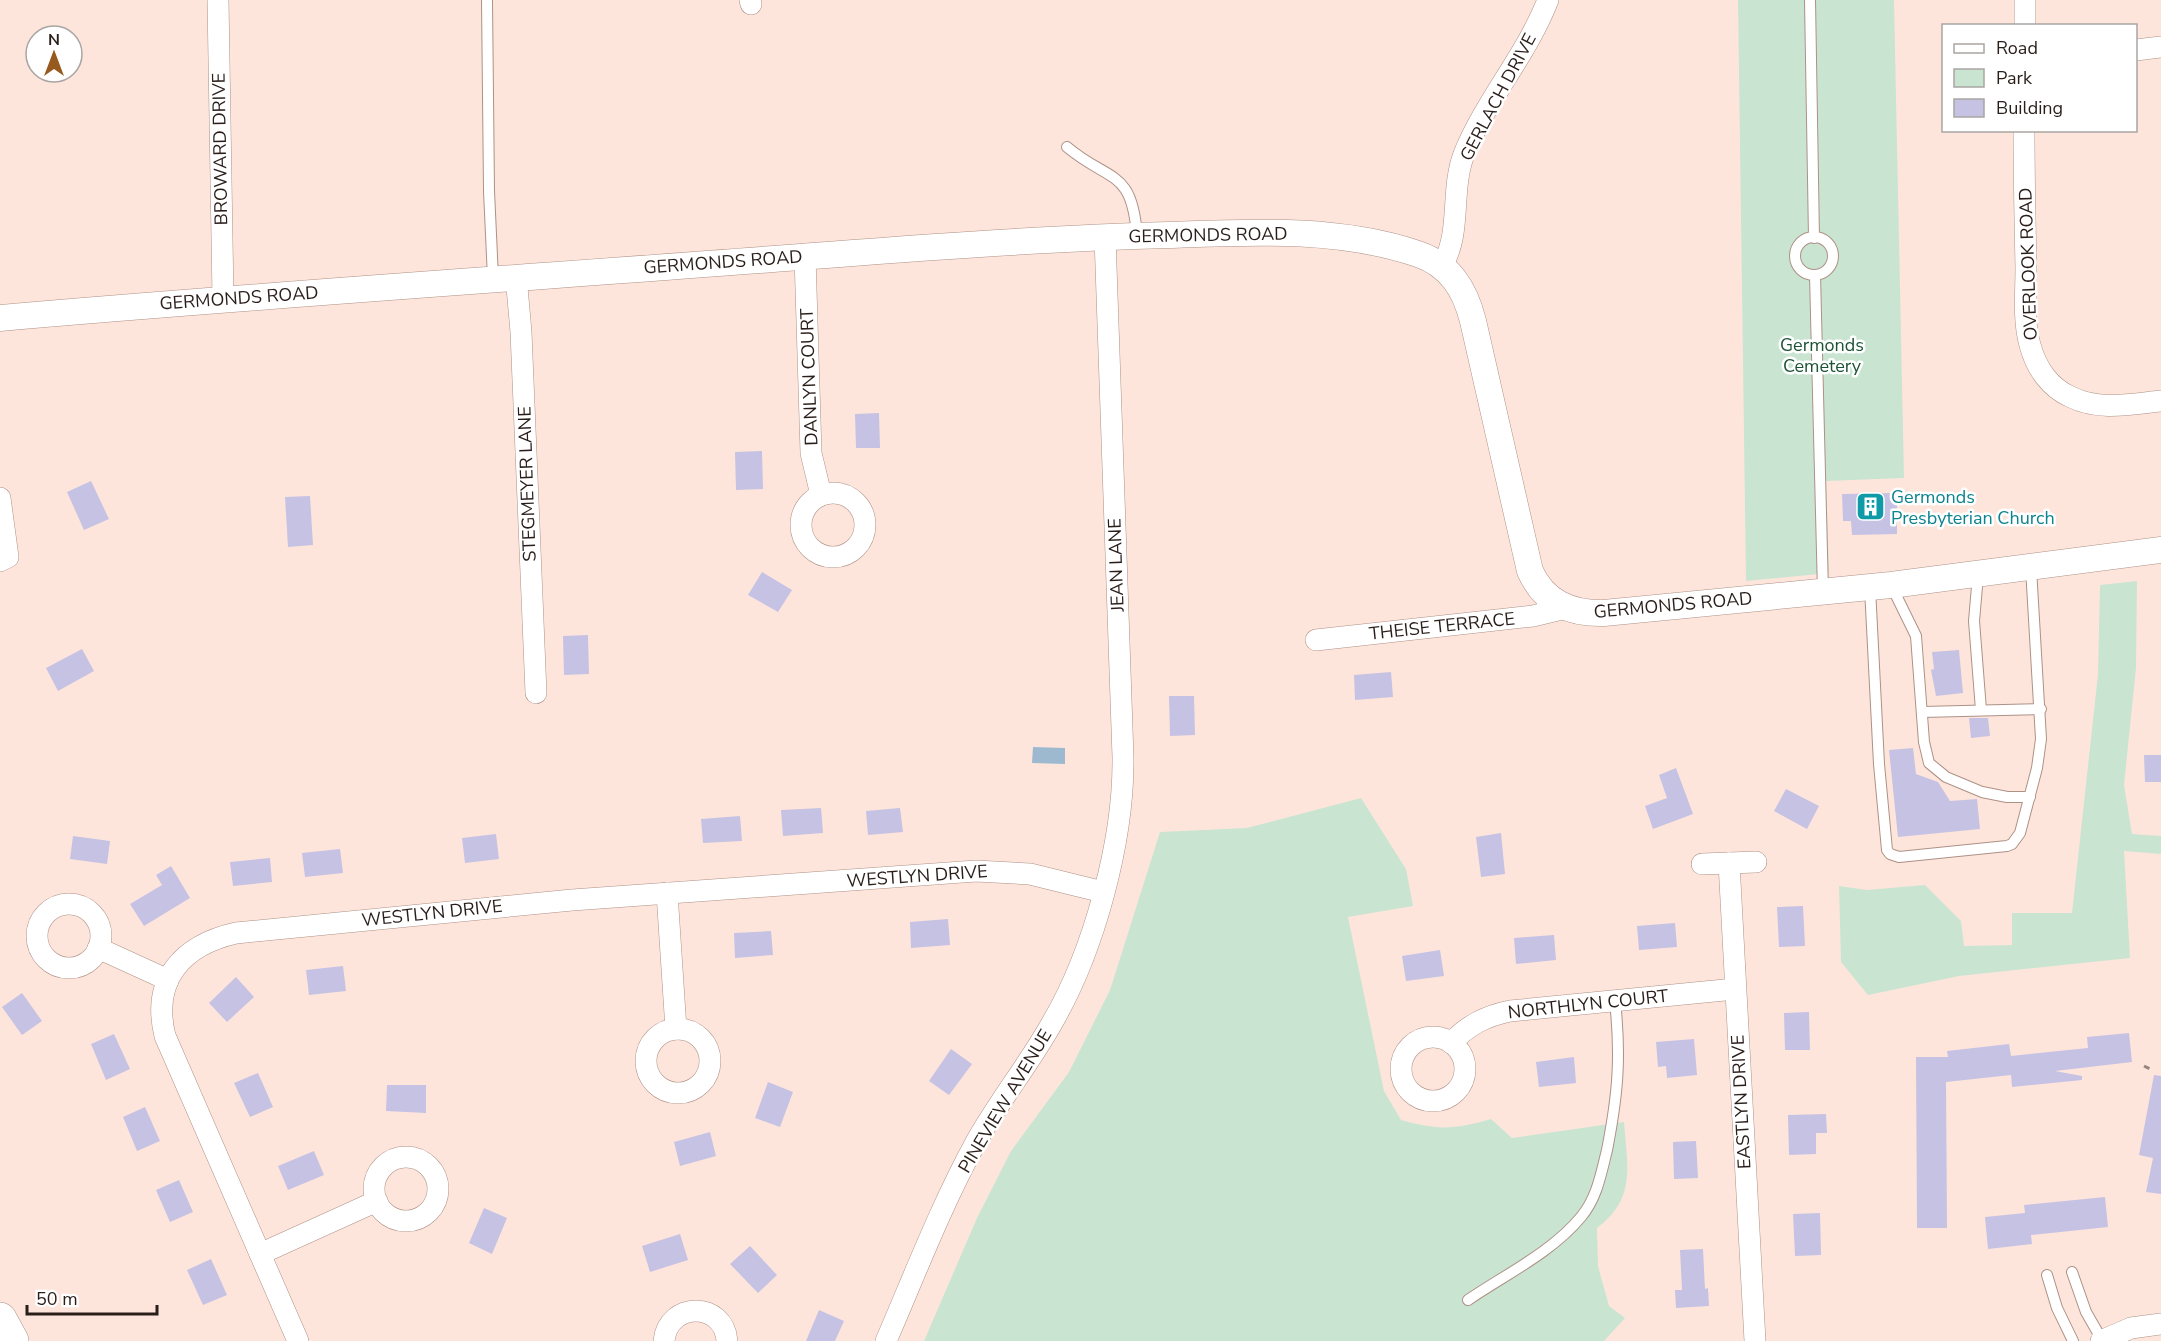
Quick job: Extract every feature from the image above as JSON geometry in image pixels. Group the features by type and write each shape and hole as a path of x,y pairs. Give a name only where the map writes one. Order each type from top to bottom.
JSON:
{"highway":[{"path":"0,1319 12,1341"}],"street":[{"name":"BROWARD DRIVE","path":"218,0 223,298"},
{"name":"GERLACH DRIVE","path":"1442,266 1452,244 1456,192 1463,157 1548,0"},
{"path":"2025,0 2025,24"},
{"path":"2137,50 2161,47"},
{"name":"OVERLOOK ROAD","path":"2024,132 2026,315 2030,347 2043,375 2060,391 2087,403 2107,406 2161,401"},
{"name":"GERMONDS ROAD","path":"0,318 223,298 505,277 1105,237 1281,233 1330,236 1398,248 1427,258 1442,266 1458,283 1470,311 1530,571 1545,594 1566,608 1584,612 1611,612 1823,592 1978,575 2161,550"},
{"name":"JEAN LANE","path":"1103,892 1120,819 1123,779 1105,237"},
{"name":"DANLYN COURT","path":"805,256 811,453 821,495"},
{"name":"STEGMEYER LANE","path":"505,277 521,332 536,693"},
{"path":"0,498 8,556 0,561"},
{"name":"THEISE TERRACE","path":"1316,640 1533,616 1566,608"},
{"path":"1702,864 1756,862"},
{"name":"EASTLYN DRIVE","path":"1729,863 1755,1341"},
{"name":"WESTLYN DRIVE","path":"298,1341 165,1036 161,1013 168,980 178,963 194,948 215,938 236,933 521,904 983,871 1030,874 1103,892"},
{"name":"PINEVIEW AVENUE","path":"886,1341 969,1155 1062,1006 1086,945 1103,892"},
{"path":"667,893 676,1029"},
{"path":"98,948 168,980"},
{"name":"NORTHLYN COURT","path":"1451,1043 1471,1025 1497,1014 1735,989"},
{"path":"260,1254 377,1201"},
{"path":"664,1341 672,1320 680,1314 695,1310 709,1313 720,1321 727,1341"},
{"path":"2101,1341 2131,1328 2161,1324"}],"lane":[{"path":"487,0 489,191 505,277"},
{"path":"1810,0 1814,238"},
{"path":"1067,147 1083,161 1121,182 1130,195 1137,236"},
{"path":"1814,238 1829,245 1833,258 1826,271 1815,275 1803,271 1795,257 1802,242 1814,238"},
{"path":"1815,275 1823,592"},
{"path":"1880,586 1879,764 1886,846 1890,854 1899,857 2007,846 2012,844 2020,833 2041,749 2031,568"},
{"path":"1978,575 1974,621 1981,710"},
{"path":"1880,586 1916,636 1925,754 1936,771 1957,783 1990,794 2030,797"},
{"path":"1922,712 2040,709"},
{"path":"1468,1300 1556,1242 1580,1218 1594,1197 1603,1166 1619,1084 1615,1001"},
{"path":"2072,1272 2086,1312 2101,1341"},
{"path":"2047,1275 2057,1308 2073,1341"}],"path":[{"path":"2144,1066 2150,1069"}],"green space":[{"name":"Germonds Cemetery","path":"1738,0 1894,0 1904,478 1826,481 1829,573 1746,581"},
{"path":"2137,581 2136,668 2124,785 2132,834 2161,836 2161,854 2124,851 2130,958 1959,976 1868,995 1841,962 1839,886 1867,890 1925,885 1961,921 1964,946 2012,945 2012,913 2072,913 2098,674 2100,585"},
{"path":"1361,798 1406,869 1413,906 1348,917 1384,1091 1401,1120 1425,1126 1456,1127 1491,1119 1512,1138 1624,1122 1627,1180 1624,1193 1610,1217 1597,1228 1598,1266 1609,1306 1625,1318 1604,1341 924,1341 977,1218 1011,1151 1069,1072 1110,990 1160,832 1247,828"}],"water":[{"path":"1033,747 1065,748 1065,764 1032,763"}],"building":[{"path":"879,413 880,448 856,448 855,414"},
{"path":"762,451 763,489 736,490 735,452"},
{"path":"91,481 109,519 84,530 67,492"},
{"name":"Germonds Presbyterian Church","path":"1897,493 1897,534 1852,535 1851,521 1843,521 1842,494"},
{"path":"310,496 313,545 288,547 285,497"},
{"path":"762,572 792,590 778,612 748,595"},
{"path":"588,635 589,674 564,675 563,636"},
{"path":"82,649 94,671 58,691 46,668"},
{"path":"1959,650 1963,693 1936,696 1931,670 1934,669 1932,652"},
{"path":"1391,672 1393,697 1355,700 1354,675"},
{"path":"1169,696 1194,696 1195,735 1170,736"},
{"path":"1969,718 1988,718 1990,736 1971,738"},
{"path":"1913,748 1916,774 1938,782 1950,801 1977,799 1980,829 1898,837 1889,750"},
{"path":"2144,755 2161,755 2161,782 2145,782"},
{"path":"1676,768 1693,814 1653,829 1645,806 1667,798 1659,775"},
{"path":"1786,789 1819,806 1807,829 1774,811"},
{"path":"821,808 823,833 783,836 781,810"},
{"path":"900,808 903,832 868,835 866,811"},
{"path":"740,816 742,841 703,843 701,819"},
{"path":"1501,833 1505,874 1481,877 1476,837"},
{"path":"496,834 499,859 465,863 462,838"},
{"path":"73,836 110,841 107,864 70,859"},
{"path":"340,849 343,873 305,877 302,853"},
{"path":"270,858 272,882 233,886 230,862"},
{"path":"171,866 190,898 144,926 130,904 162,885 156,875"},
{"path":"1803,906 1805,946 1779,947 1777,907"},
{"path":"948,919 950,945 911,948 910,922"},
{"path":"1675,923 1677,947 1639,950 1637,926"},
{"path":"771,931 773,955 735,958 734,933"},
{"path":"1554,935 1556,960 1516,964 1514,938"},
{"path":"1440,950 1444,976 1406,981 1402,956"},
{"path":"343,966 346,991 309,995 306,970"},
{"path":"236,977 254,997 227,1022 209,1003"},
{"path":"22,993 42,1021 22,1035 2,1007"},
{"path":"1809,1012 1810,1050 1785,1050 1784,1013"},
{"path":"2129,1033 2132,1062 2055,1071 2082,1076 2082,1080 2012,1087 2011,1075 1946,1082 1947,1228 1917,1228 1916,1057 1948,1057 1947,1051 2009,1044 2011,1056 2088,1048 2087,1037"},
{"path":"114,1034 130,1069 106,1080 91,1044"},
{"path":"1694,1039 1697,1075 1667,1078 1666,1066 1658,1067 1656,1042"},
{"path":"951,1049 972,1064 949,1095 929,1081"},
{"path":"1574,1057 1576,1083 1539,1087 1536,1062"},
{"path":"258,1073 273,1107 250,1117 234,1083"},
{"path":"2154,1075 2161,1076 2161,1194 2146,1192 2153,1158 2139,1155"},
{"path":"768,1082 793,1092 780,1127 755,1118"},
{"path":"387,1085 426,1085 426,1113 386,1111"},
{"path":"145,1107 160,1141 137,1151 123,1117"},
{"path":"1826,1114 1827,1133 1816,1133 1816,1154 1789,1155 1788,1115"},
{"path":"710,1132 716,1156 680,1166 674,1142"},
{"path":"1696,1141 1698,1178 1674,1179 1673,1142"},
{"path":"314,1151 324,1175 288,1190 278,1166"},
{"path":"179,1180 193,1212 170,1222 156,1190"},
{"path":"2105,1197 2108,1227 2031,1235 2032,1244 1988,1249 1985,1217 2025,1213 2024,1205"},
{"path":"484,1208 507,1218 492,1254 469,1243"},
{"path":"1820,1213 1821,1255 1795,1256 1793,1214"},
{"path":"680,1234 688,1260 650,1272 642,1246"},
{"path":"750,1246 777,1275 758,1293 730,1264"},
{"path":"1703,1249 1705,1289 1708,1288 1709,1306 1676,1308 1675,1290 1682,1290 1680,1250"},
{"path":"211,1259 227,1295 203,1305 187,1270"},
{"path":"819,1310 844,1321 835,1341 806,1341"}],"place":[{"name":"Germonds Presbyterian Church","path":"1870,507"}]}
